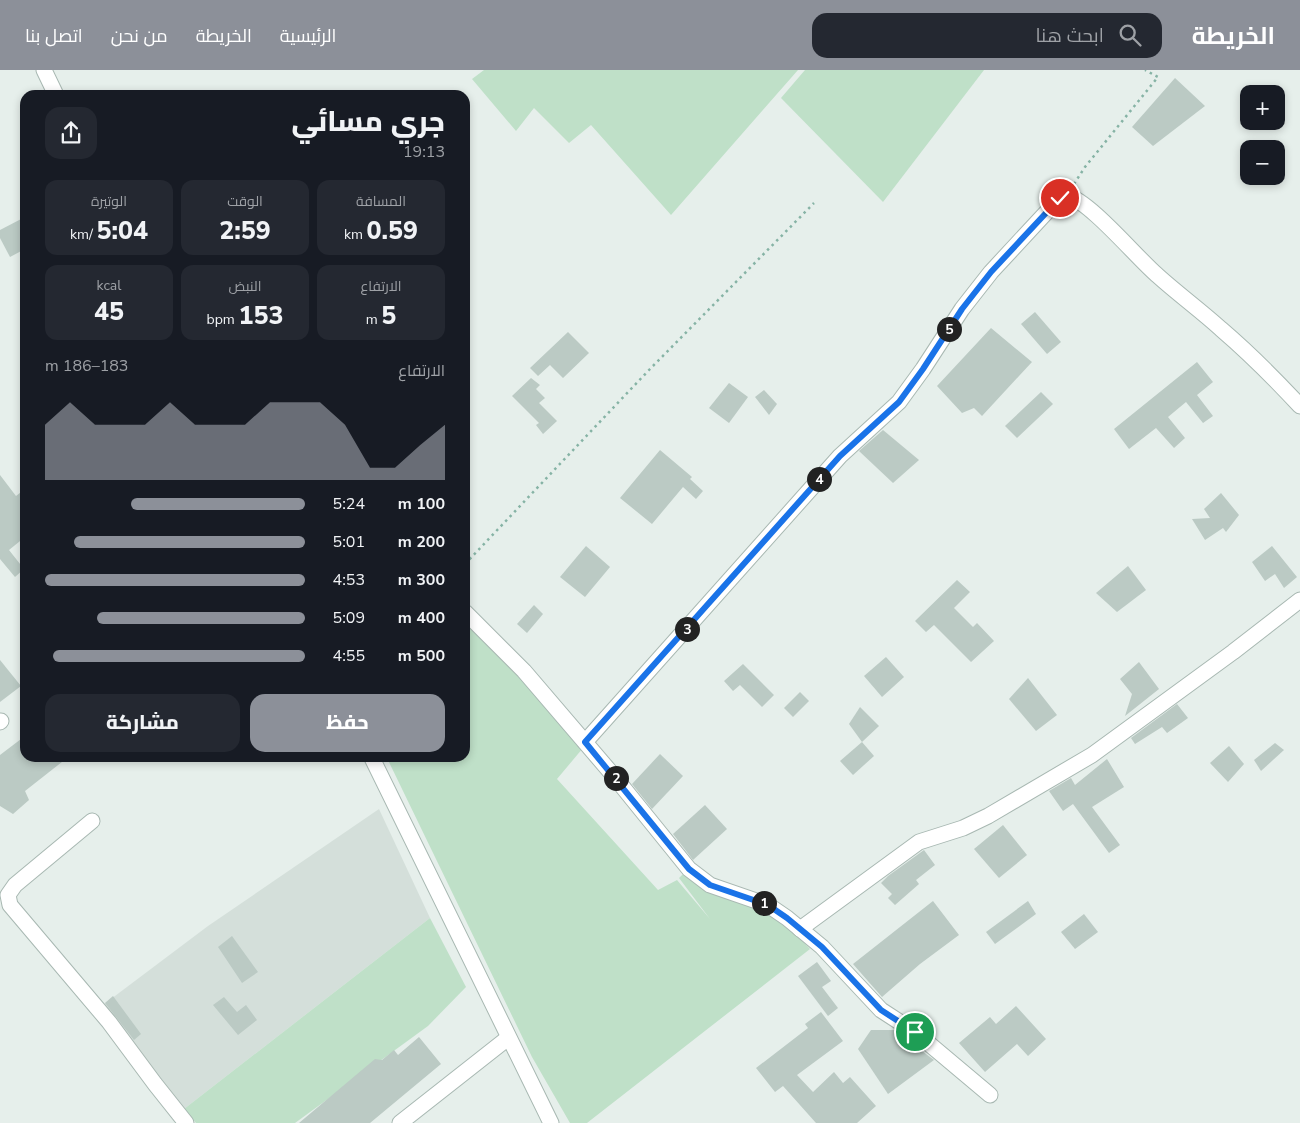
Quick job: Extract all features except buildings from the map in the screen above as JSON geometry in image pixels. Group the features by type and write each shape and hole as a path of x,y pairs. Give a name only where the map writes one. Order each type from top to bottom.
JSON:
{"street":[{"path":"44,70 54,90"},
{"path":"585,742 840,456 899,402 962,309 991,272 1060,198 1066,195 1087,208 1156,275 1222,329 1282,386 1300,406"},
{"path":"800,929 919,842 963,828 988,816 1092,755 1300,601"},
{"path":"470,617 524,671 689,869 710,885 768,905 800,929 822,947 881,1010 915,1032 990,1095"},
{"path":"374,762 551,1123"},
{"path":"92,821 15,885 8,895 10,905 110,1022 186,1123"},
{"path":"400,1123 508,1038"}],"path":[{"path":"1066,195 1086,166 1158,77 1145,70"},
{"path":"470,559 649,370 814,203"}],"shaded area":[{"path":"379,809 430,918 184,1109 103,1005 208,926"}],"green space":[{"path":"484,70 798,70 671,215 591,125 569,143 534,108 516,131 472,79"},
{"path":"805,70 984,70 883,202 781,98"},
{"path":"470,629 534,688 583,748 557,779 658,890 677,880 710,919 679,878 684,873 786,923 810,949 587,1123 570,1123 532,1057 389,762 470,762"},
{"path":"430,918 466,987 428,1026 295,1123 196,1123 184,1109"}],"route":[{"path":"915,1032 881,1010 822,947 787,918 768,905 710,885 689,869 585,742 840,456 899,402 962,309 991,272 1060,198"}]}
